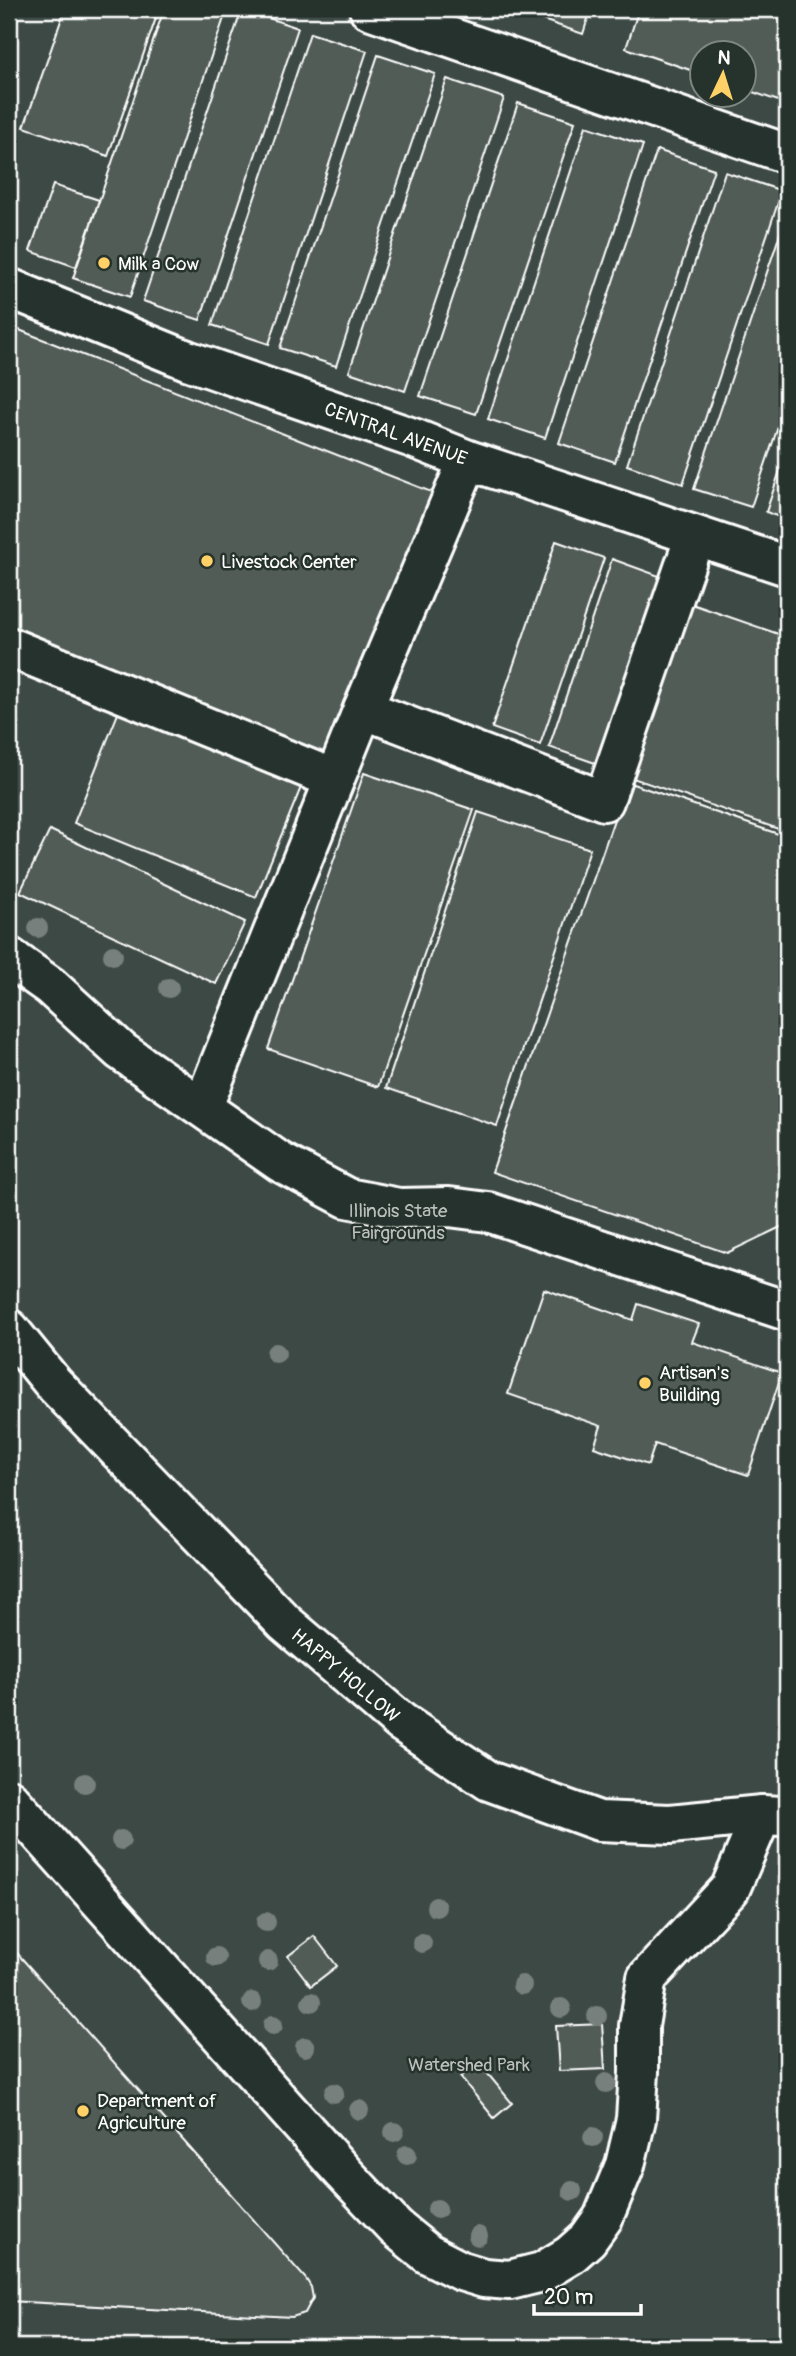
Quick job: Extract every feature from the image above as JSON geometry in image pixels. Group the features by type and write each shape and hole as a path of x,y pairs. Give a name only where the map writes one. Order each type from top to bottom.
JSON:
{"street":[{"path":"369,9 787,154"},
{"name":"CENTRAL AVENUE","path":"9,288 187,360 413,438 468,460 787,566"},
{"path":"203,1106 334,779 468,460"},
{"path":"363,709 604,801 695,536"},
{"path":"9,647 334,779"},
{"path":"9,957 50,986 121,1051 280,1162 347,1198 399,1208 449,1206 488,1212 787,1311"},
{"name":"HAPPY HOLLOW","path":"9,1329 53,1383 285,1623 401,1722 489,1781 599,1821 670,1824 775,1815"},
{"path":"9,1799 396,2228 428,2254 461,2272 484,2278 510,2280 542,2272 570,2255 588,2239 603,2218 625,2165 636,2119 639,2026 647,1979 730,1889 775,1815"}],"green space":[{"name":"Illinois State Fairgrounds","path":"9,9 787,9 787,2347 9,2347"}],"building":[{"path":"65,9 130,9 156,18 108,156 24,127"},
{"path":"164,9 227,9 130,297 73,278"},
{"path":"242,9 298,28 200,320 143,301"},
{"path":"511,9 591,9 583,34"},
{"path":"639,9 787,9 787,104 758,94 758,38 688,38 688,69 626,48"},
{"path":"310,33 367,51 269,344 212,325"},
{"path":"378,55 435,74 336,366 280,348"},
{"path":"447,79 504,98 405,391 349,372"},
{"path":"518,103 575,122 476,414 420,396"},
{"path":"586,126 643,145 545,438 488,419"},
{"path":"657,150 714,169 615,462 559,443"},
{"path":"725,172 782,191 683,484 627,465"},
{"path":"53,185 99,200 76,267 30,251"},
{"path":"787,213 787,400 751,507 694,489"},
{"name":"Livestock Center","path":"9,326 434,493 326,756 9,628"},
{"path":"787,450 787,520 766,512"},
{"path":"556,541 604,558 540,745 492,728"},
{"path":"612,559 662,577 598,764 549,747"},
{"path":"689,603 787,637 787,832 627,776"},
{"path":"119,711 302,785 256,897 74,823"},
{"path":"9,719 18,722 9,746"},
{"path":"364,773 474,810 378,1087 268,1049"},
{"path":"627,782 787,837 787,1224 727,1253 492,1172"},
{"path":"478,812 590,849 497,1126 386,1088"},
{"path":"50,830 245,922 216,984 20,892"},
{"name":"Artisan's Building","path":"544,1289 633,1320 638,1304 699,1324 692,1342 782,1373 748,1475 655,1444 648,1465 594,1447 601,1426 508,1394"},
{"path":"314,1936 337,1966 311,1986 288,1956"},
{"name":"Department of Agriculture","path":"9,1944 306,2279 313,2298 305,2313 292,2317 9,2301"},
{"path":"602,2024 605,2069 559,2071 556,2026"},
{"path":"478,2062 512,2103 494,2118 460,2077"}],"place":[{"name":"Milk a Cow","path":"104,263"},
{"name":"Livestock Center","path":"207,561"},
{"name":"Artisan's Building","path":"645,1383"},
{"name":"Department of Agriculture","path":"83,2111"}],"park label":[{"name":"Watershed Park","path":"469,2064"}]}
